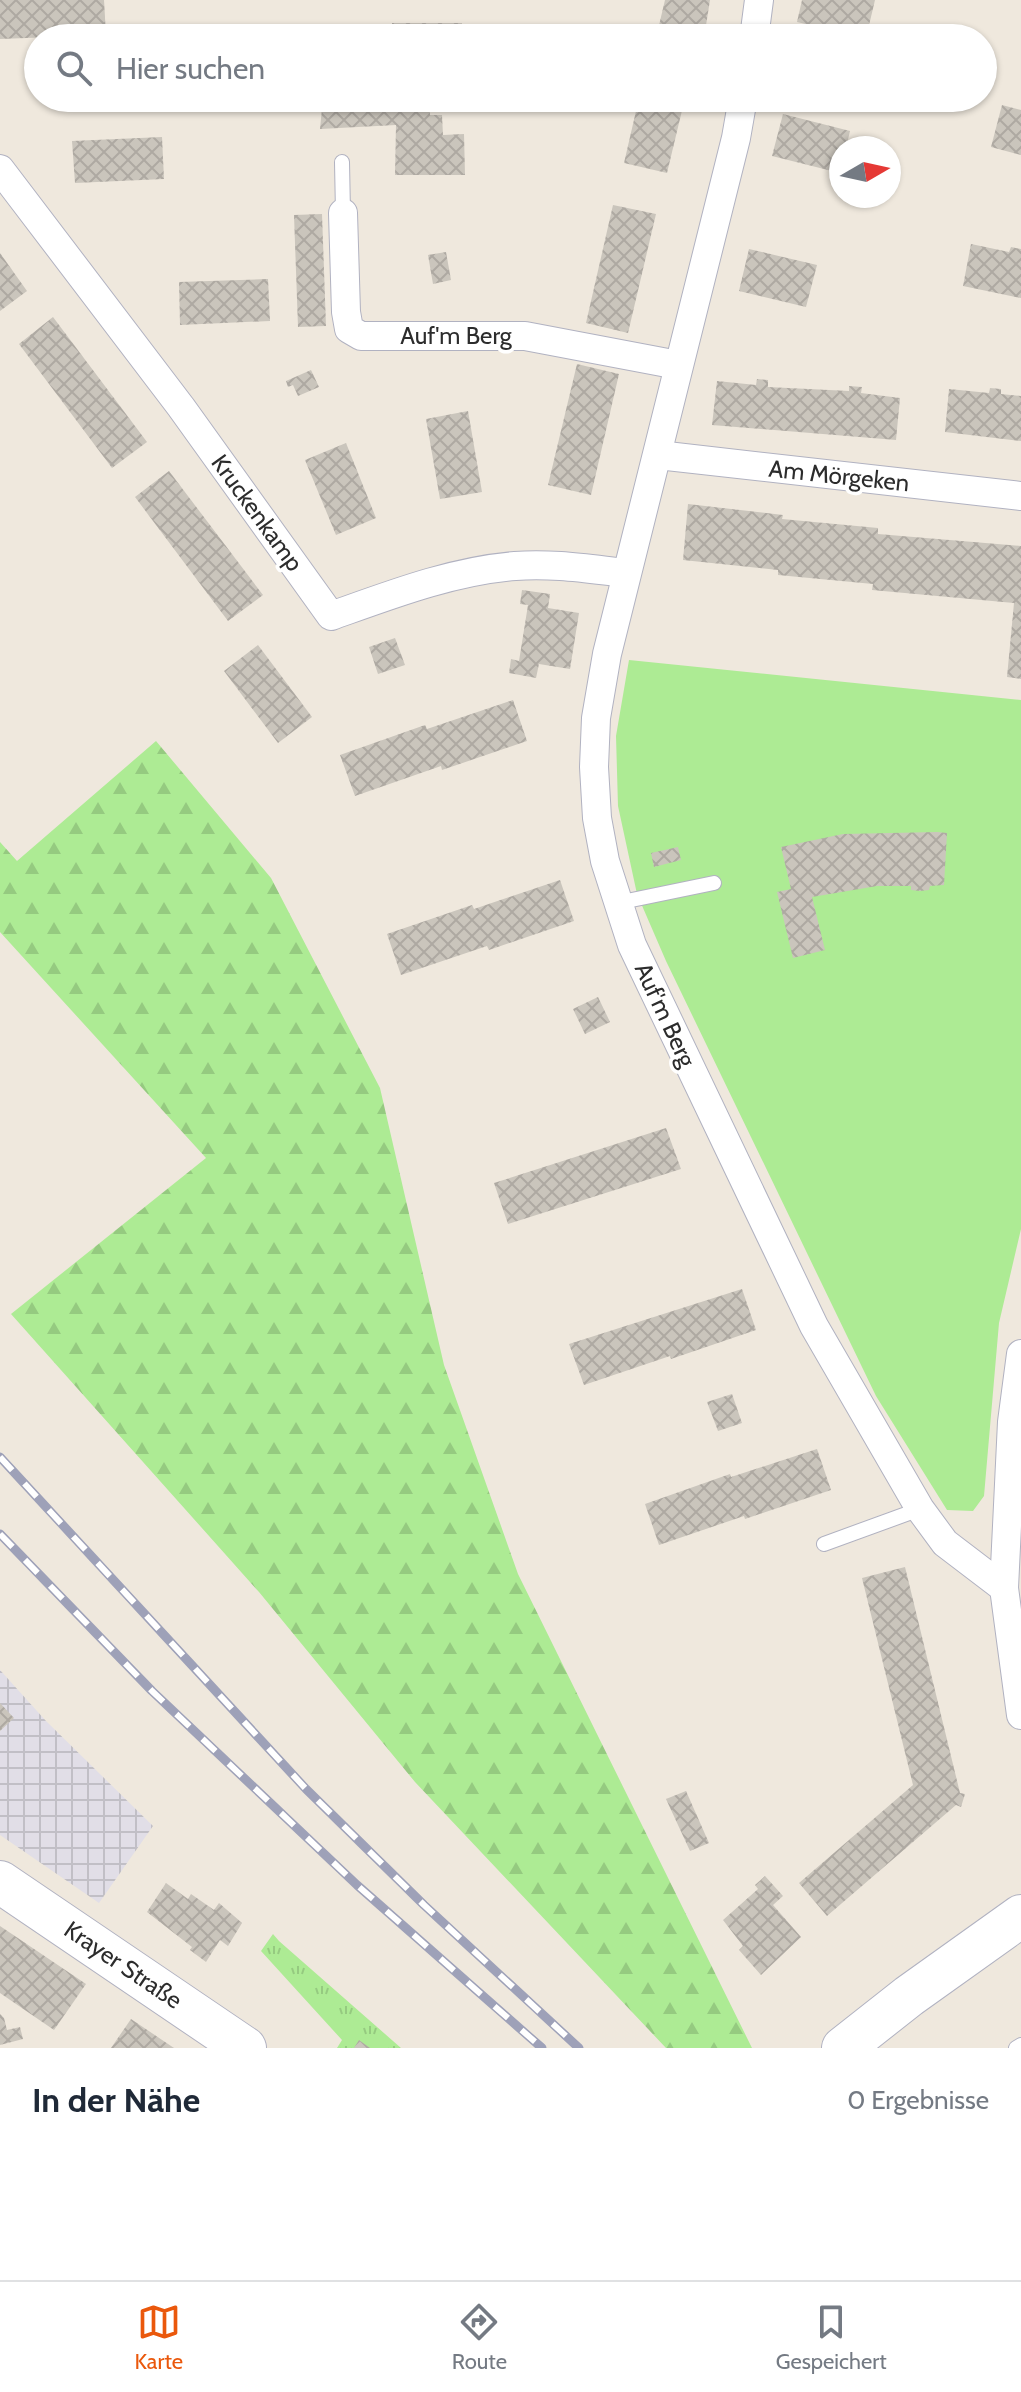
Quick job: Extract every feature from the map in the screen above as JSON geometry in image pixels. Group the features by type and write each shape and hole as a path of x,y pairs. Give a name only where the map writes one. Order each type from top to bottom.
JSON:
{"main road":[{"name":"Krayer Straße","path":"4,1883 245,2048"},
{"path":"843,2048 909,1996 1021,1916"}],"street":[{"path":"756,24 759,0"},
{"name":"Auf'm Berg","path":"740,112 607,654 596,718 594,767 597,818 605,861 632,945 814,1326 920,1509 945,1543 1004,1588"},
{"name":"Kruckenkamp","path":"0,169 181,407 331,616 415,587 515,566 562,565 626,573"},
{"name":"Auf'm Berg","path":"343,213 346,312 349,329 361,336 525,336 678,365"},
{"name":"Am Mörgeken","path":"658,455 1021,496"},
{"path":"1021,1354 1012,1422 1004,1588 1021,1715"}],"lane":[{"path":"342,162 343,213"},
{"path":"617,903 714,883"},
{"path":"824,1544 920,1509"}],"shaded area":[{"path":"0,1670 46,1721 153,1826 99,1903 0,1835"}],"green space":[{"path":"629,660 1021,700 1021,1229 999,1323 984,1496 973,1511 947,1510 876,1396 666,961 637,894 618,806 616,736"},
{"path":"156,741 271,878 380,1088 444,1365 518,1574 752,2048 666,2048 415,1782 259,1592 11,1314 206,1158 0,932 0,842 17,861"},
{"path":"273,1934 401,2048 337,2048 342,2040 261,1951"}],"building":[{"path":"0,0 104,0 105,24 24,24 24,38 0,39"},
{"path":"665,0 710,0 706,24 659,24"},
{"path":"802,0 875,0 869,24 797,22"},
{"path":"392,23 462,23 462,24"},
{"path":"1002,105 1021,110 1021,155 991,147"},
{"path":"322,112 430,112 430,115 442,115 443,135 464,134 465,175 395,175 396,125 320,129"},
{"path":"636,112 682,112 667,173 624,163"},
{"path":"783,114 850,131 849,136 829,136 829,170 772,156"},
{"path":"162,137 164,179 75,183 72,141"},
{"path":"613,205 656,214 628,333 586,323"},
{"path":"322,214 326,326 298,327 294,215"},
{"path":"971,244 1009,252 1011,247 1021,249 1021,298 963,286"},
{"path":"749,249 817,265 806,307 739,291"},
{"path":"446,252 451,280 433,284 428,255"},
{"path":"0,253 27,291 0,311"},
{"path":"268,279 270,321 180,325 179,282"},
{"path":"53,317 147,442 112,468 19,344"},
{"path":"577,364 619,374 591,495 548,485"},
{"path":"311,370 319,387 298,396 293,385 288,387 286,381"},
{"path":"757,379 768,380 768,387 849,391 849,386 862,387 861,393 900,398 896,440 712,425 717,381 756,385"},
{"path":"990,388 1001,389 1001,394 1021,396 1021,441 945,432 949,389 989,393"},
{"path":"468,411 482,492 440,499 426,419"},
{"path":"346,443 376,518 336,535 305,460"},
{"path":"169,471 263,595 228,621 135,497"},
{"path":"688,504 783,515 782,519 878,528 878,534 1021,546 1021,679 1007,677 1014,603 872,590 873,584 778,575 778,570 683,560"},
{"path":"522,590 550,594 548,608 579,613 570,669 539,664 536,678 509,673 511,659 519,661 528,605 520,604"},
{"path":"395,638 405,665 378,674 369,647"},
{"path":"258,645 312,717 278,743 224,671"},
{"path":"513,700 527,741 355,796 340,755 425,725 427,729"},
{"path":"947,833 944,885 930,886 929,890 920,891 911,890 911,886 877,886 812,897 825,950 793,958 777,892 791,889 781,847 843,834"},
{"path":"678,847 681,860 654,867 651,853"},
{"path":"560,880 574,921 401,975 387,934"},
{"path":"598,997 610,1022 585,1034 573,1009"},
{"path":"666,1128 681,1169 508,1224 494,1183"},
{"path":"742,1289 756,1330 584,1385 569,1344"},
{"path":"732,1394 742,1423 718,1431 707,1402"},
{"path":"817,1449 831,1490 659,1545 645,1504 730,1474 731,1477"},
{"path":"905,1567 960,1793 965,1794 961,1807 956,1805 827,1916 799,1883 913,1785 862,1578"},
{"path":"0,1703 14,1718 0,1731"},
{"path":"686,1791 709,1843 690,1851 666,1799"},
{"path":"765,1876 783,1896 773,1905 801,1937 761,1975 739,1950 743,1946 723,1920 758,1889 755,1885"},
{"path":"166,1883 188,1899 191,1894 214,1910 219,1903 242,1923 228,1946 220,1940 206,1962 147,1912"},
{"path":"0,1926 86,1984 54,2030 0,1993"},
{"path":"0,2014 7,2030 20,2027 23,2039 0,2045"},
{"path":"131,2019 174,2048 111,2048"},
{"path":"359,2040 370,2048 354,2048"}],"railway":[{"path":"0,1457 306,1789 424,1905 579,2048"},
{"path":"0,1534 152,1691 357,1885 542,2048"}]}
